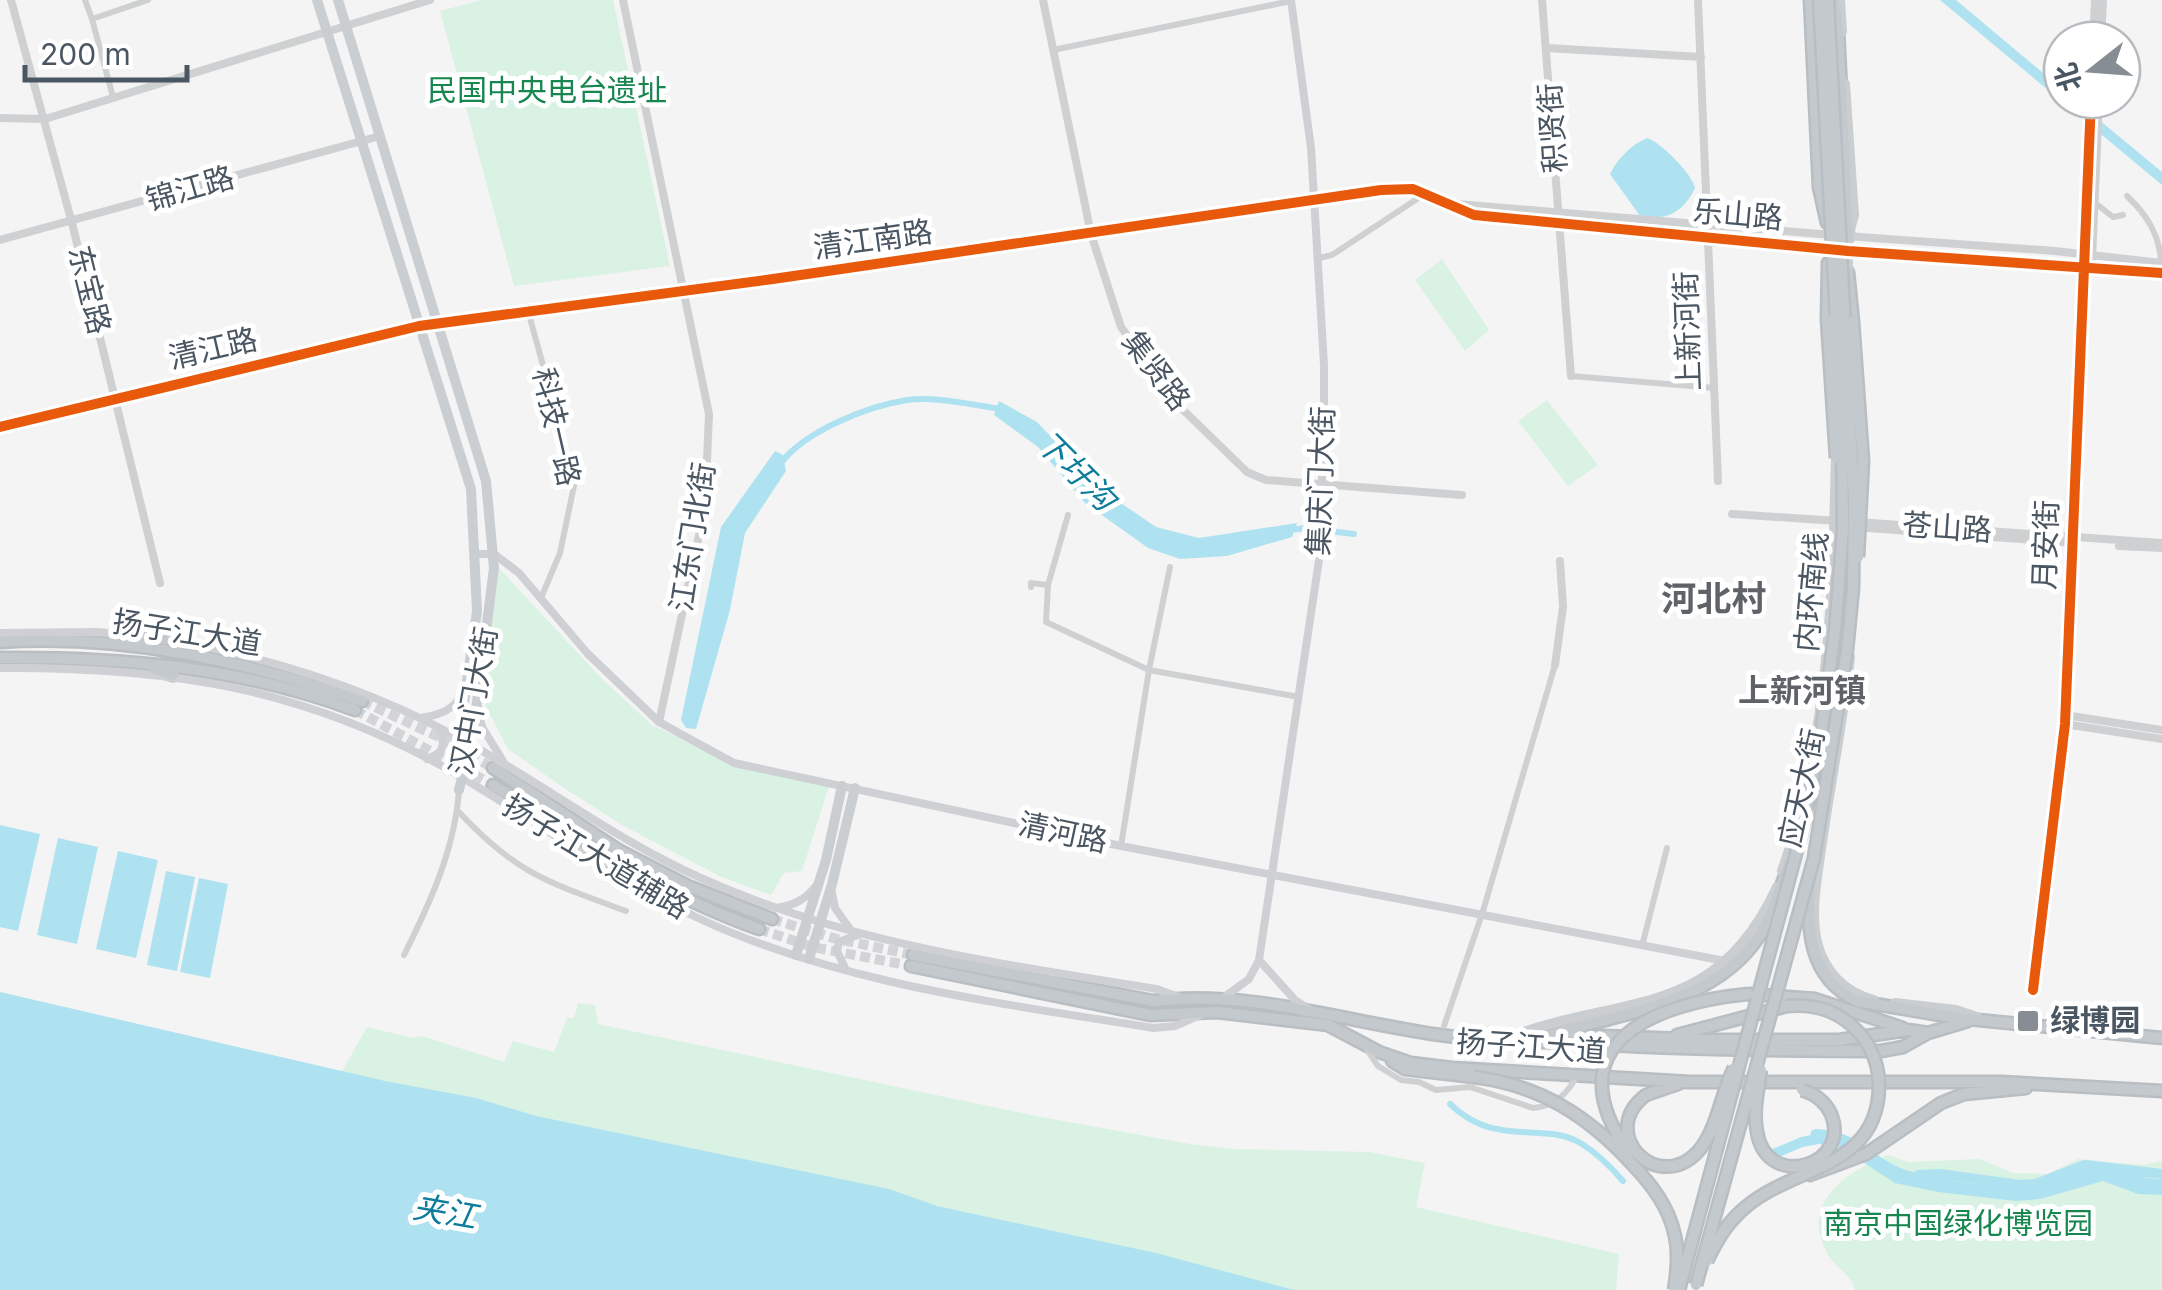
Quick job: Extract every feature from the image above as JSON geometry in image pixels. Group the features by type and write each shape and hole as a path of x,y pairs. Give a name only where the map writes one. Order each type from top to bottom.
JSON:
{"highway":[{"path":"1815,0 1819,187 1827,228"},
{"name":"内环南线","path":"1677,1290 1801,835 1820,742 1835,631 1844,529 1842,432 1815,0"},
{"path":"1833,0 1838,29 1848,237"},
{"name":"内环南线","path":"1696,1288 1814,858 1841,700 1853,588 1854,500 1833,0"},
{"path":"1828,263 1827,319 1838,500 1837,587"},
{"path":"1848,272 1862,461 1861,543 1853,588"},
{"path":"97,644 166,640"},
{"name":"扬子江大道","path":"0,642 97,644 228,660 358,705 264,681 139,663 0,658"},
{"path":"139,663 173,675"},
{"path":"492,768 620,851 702,892 773,914"},
{"path":"493,785 650,881 759,928"},
{"path":"1533,1042 1679,998 1707,983 1761,934 1801,835"},
{"path":"1814,858 1809,902 1812,950 1818,965 1846,996 1868,1005 1958,1018 2162,1038"},
{"name":"扬子江大道","path":"1978,1018 1881,1052 1709,1051 1533,1042 1439,1035 1220,1000 1153,1001 912,961 1150,1014 1218,1012 1328,1025 1379,1052 1411,1063 1690,1082 2001,1082 2162,1091"},
{"path":"1677,1290 1678,1253 1666,1209 1605,1113 1602,1088 1610,1056 1628,1030 1656,1014 1692,1002 1748,994 1815,999 1908,1030"},
{"path":"1660,1038 1802,1005 1830,1011 1852,1026 1873,1054 1879,1078 1877,1109 1864,1135 1839,1158 1761,1196 1731,1220 1696,1288"},
{"path":"1767,1030 1756,1102 1757,1136 1774,1162 1790,1167 1807,1166 1820,1159 1829,1146 1834,1131 1830,1112 1822,1101 1785,1083"},
{"name":"扬子江大道","path":"1533,1042 1573,1036 1839,1040 1908,1030 1928,1033"},
{"path":"1379,1052 1405,1070 1510,1082 1571,1110 1586,1119 1648,1180"},
{"path":"1690,1082 1646,1094 1634,1106 1628,1118 1631,1145 1647,1162 1668,1168 1680,1165 1704,1143 1740,1058"},
{"path":"1804,1176 1831,1170 1866,1154 1942,1103 1964,1094 2054,1085"}],"main road":[{"name":"汉中门大街","path":"317,0 471,488 477,611 459,738 460,781"},
{"name":"汉中门大街","path":"338,0 486,482 494,554 491,599 470,744 460,781"},
{"name":"集庆门大街","path":"1259,960 1299,697 1321,518 1324,364 1319,258 1292,0"},
{"name":"应天大街","path":"1504,1040 1540,1026 1667,996 1727,964 1762,919 1796,831 1830,625 1835,524 1837,433 1815,0"},
{"name":"应天大街","path":"1833,0 1854,215 1848,237 1848,272 1858,525 1848,681 1816,897 1818,946 1830,972 1850,991 1867,998 1956,1010 1978,1018"},
{"path":"476,554 494,554"},
{"name":"清河路","path":"494,554 520,573 588,654 659,722 734,763 1121,846 1727,964"},
{"name":"扬子江大道辅路","path":"0,633 97,632 202,644 311,674 370,693 440,728 616,835 773,914 1023,969 1134,986 1181,998"},
{"name":"扬子江大道辅路","path":"0,668 173,675 326,713 427,759 605,868 700,919 846,970 949,993 1153,1028 1175,1026 1201,1015"},
{"path":"419,718 441,714 458,702 467,686"},
{"path":"477,700 482,727 506,765"},
{"path":"427,759 440,753 440,728"},
{"path":"796,955 819,883 842,786"},
{"path":"809,959 856,788"},
{"path":"616,835 654,868"},
{"path":"605,868 650,881"},
{"path":"773,914 808,896 819,883"},
{"path":"831,887 835,908 857,933 839,942 838,951 846,970"},
{"path":"1220,1000 1249,979 1259,960 1295,1000 1314,1012"},
{"path":"1074,987 1134,986"}],"street":[{"name":"东宝路","path":"11,0 72,222 160,583"},
{"path":"85,0 113,97"},
{"path":"92,19 148,0"},
{"path":"0,118 44,120 430,0"},
{"name":"江东门北街","path":"623,0 709,414 705,507 659,722"},
{"name":"集贤路","path":"1043,0 1091,234 1121,327 1174,402 1247,472 1266,480 1322,486"},
{"path":"1054,50 1292,0"},
{"name":"积贤街","path":"1542,0 1572,376"},
{"name":"上新河街","path":"1698,0 1718,481"},
{"path":"1547,48 1700,57"},
{"name":"月安街","path":"2032,990 2065,720 2091,120"},
{"path":"2088,255 2096,120"},
{"name":"锦江路","path":"0,240 380,136"},
{"name":"乐山路","path":"1315,200 1413,189 1474,215 1848,251 2162,273"},
{"path":"2127,196 2148,215 2161,263"},
{"path":"1319,258 1332,255 1417,199"},
{"name":"清江南路","path":"438,323 1315,200"},
{"path":"2094,202 2113,216 2123,215"},
{"name":"乐山路","path":"1453,203 1708,224 1827,228 1848,237 2161,263"},
{"name":"科技一路","path":"528,311 575,480 560,553 541,598"},
{"name":"清江路","path":"0,428 116,397 438,323"},
{"path":"1572,376 1715,388"},
{"path":"1322,486 1462,495"},
{"name":"苍山路","path":"1732,514 2162,546"},
{"path":"1068,515 1048,585 1046,622 1149,670 1299,697"},
{"path":"1444,1026 1481,916 1555,665 1563,607 1560,560"},
{"path":"1121,846 1170,567"},
{"path":"1031,587 1031,583 1048,585"},
{"path":"2065,720 2162,730"},
{"path":"2065,720 2162,739"},
{"path":"404,956 443,868 458,810 460,781"},
{"path":"458,810 500,854 526,872 626,911"},
{"path":"1642,946 1667,848"},
{"path":"1363,1043 1378,1066 1401,1080 1419,1082 1436,1090 1470,1087 1534,1108 1560,1099 1577,1075"}],"green space":[{"name":"民国中央电台遗址","path":"482,0 613,0 670,266 514,286 440,11"},
{"path":"1442,259 1489,330 1465,351 1415,280"},
{"path":"1547,400 1598,465 1568,486 1518,421"},
{"path":"499,568 602,679 652,725 734,763 830,783 802,871 784,873 771,895 719,876 622,825 508,749 486,707 484,690"},
{"path":"578,1003 595,1005 598,1024 1036,1116 1190,1144 1233,1149 1369,1152 1425,1163 1416,1207 1619,1254 1616,1290 1252,1290 341,1073 367,1027 413,1038 422,1036 504,1062 513,1041 554,1052 567,1018 574,1018"},
{"name":"南京中国绿化博览园","path":"1888,1155 1908,1162 1980,1159 2012,1173 2048,1174 2078,1159 2143,1165 2162,1161 2162,1290 1855,1290 1827,1253 1819,1219 1823,1204 1843,1180"}],"water":[{"path":"1940,0 1956,0 2042,72 2042,85"},
{"path":"2084,120 2099,120 2162,172 2162,185"},
{"path":"1647,138 1676,160 1695,188 1685,204 1666,216 1640,216 1610,174 1626,153"},
{"path":"999,401 1037,422 1103,491 1156,527 1199,538 1297,523 1292,537 1227,556 1180,559 1148,548 1085,503 1038,447 994,415"},
{"path":"775,451 783,455 786,471 745,533 730,610 696,729 686,728 681,720 721,527"},
{"path":"0,825 40,834 18,931 0,927"},
{"path":"58,838 98,847 77,944 37,935"},
{"path":"118,851 158,860 136,958 96,949"},
{"path":"166,871 195,877 177,971 147,965"},
{"path":"199,878 228,884 210,978 180,972"},
{"name":"夹江","path":"0,992 385,1081 476,1098 536,1116 889,1189 937,1206 1156,1253 1294,1290 0,1290"},
{"path":"1811,1131 1845,1135 1894,1165 1936,1178 2022,1186 2103,1165 2162,1179 2162,1195 2138,1194 2103,1181 2040,1199 2016,1201 1938,1192 1895,1183 1858,1159 1810,1140"}],"waterway":[{"name":"下圩沟","path":"781,463 821,431 891,403 930,399 1001,409"},
{"name":"下圩沟","path":"1291,530 1354,534"},
{"path":"1450,1104 1485,1126 1567,1137 1593,1152 1623,1181"},
{"path":"1771,1155 1823,1138"},
{"path":"1918,1175 1940,1174 2020,1185 2036,1184 2085,1165 2162,1174"}],"tunnel":[{"path":"362,701 493,768"},
{"path":"355,710 493,785"},
{"path":"772,919 833,938 913,955"},
{"path":"759,929 813,947 911,966"}],"cycle path":[{"path":"2033,990 2065,724 2090,120"},
{"path":"0,427 419,326 773,279 1381,190 1413,189 1474,215 1848,251 2162,273"}],"place":[{"name":"绿博园","path":"2028,1021"}],"district":[{"name":"河北村","path":"1714,599"},
{"name":"上新河镇","path":"1802,691"}]}
